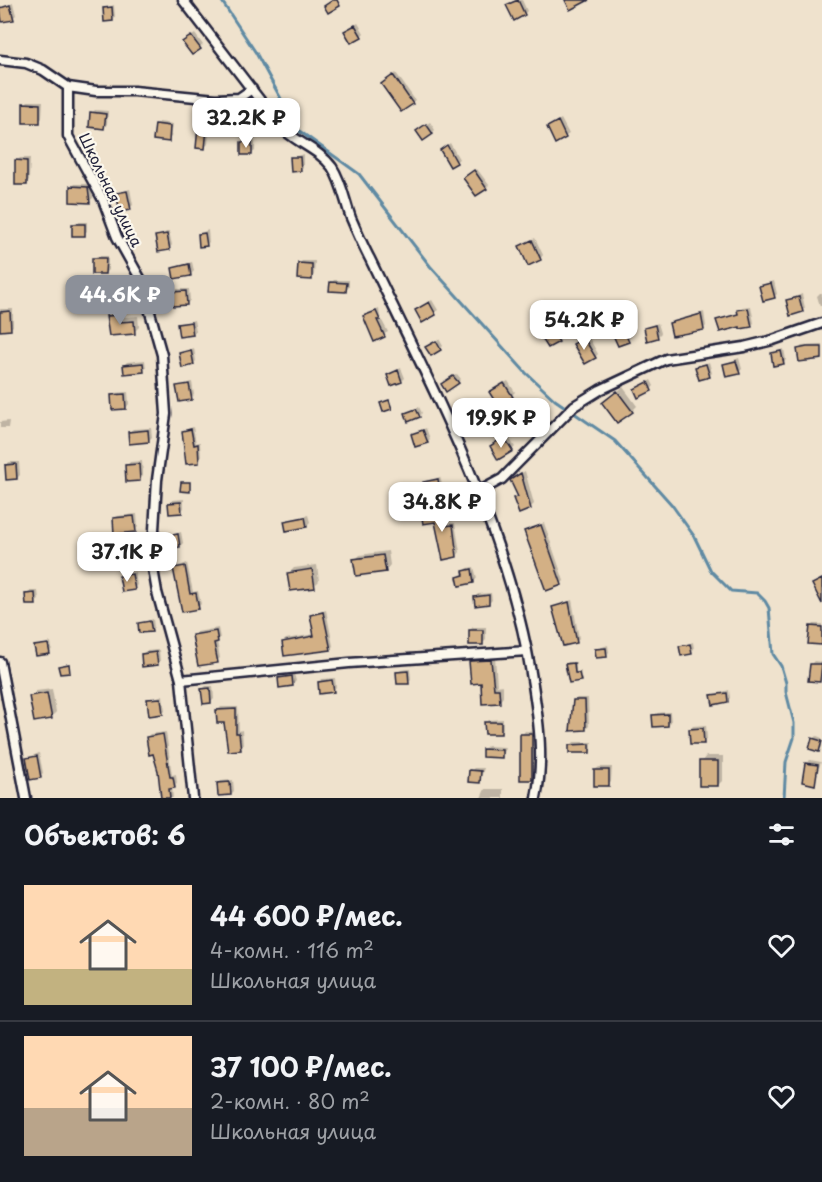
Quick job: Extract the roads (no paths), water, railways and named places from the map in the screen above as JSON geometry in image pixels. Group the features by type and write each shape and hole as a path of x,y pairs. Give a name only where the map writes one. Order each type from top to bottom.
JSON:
{"street":[{"path":"183,0 286,133 320,155 334,170 369,258 414,348 478,492 508,573 527,651 540,751 536,798"},
{"path":"0,60 26,63 43,70 68,87 216,99 239,98 252,89"},
{"name":"Школьная улица","path":"68,87 68,136 103,200 117,237 141,280 162,355 166,414 157,480 152,562 157,592 181,680 193,798"},
{"path":"478,492 502,479 574,406 600,390 666,358 753,345 822,322"},
{"path":"181,680 350,663 527,651"},
{"path":"0,662 26,798"}],"waterway":[{"path":"221,0 256,53 298,130 359,174 430,266 526,373 555,400 615,441 672,505 694,536 711,571 731,591 757,593 765,601 769,608 773,654 781,666 794,723 794,738 786,762 784,798"}]}
